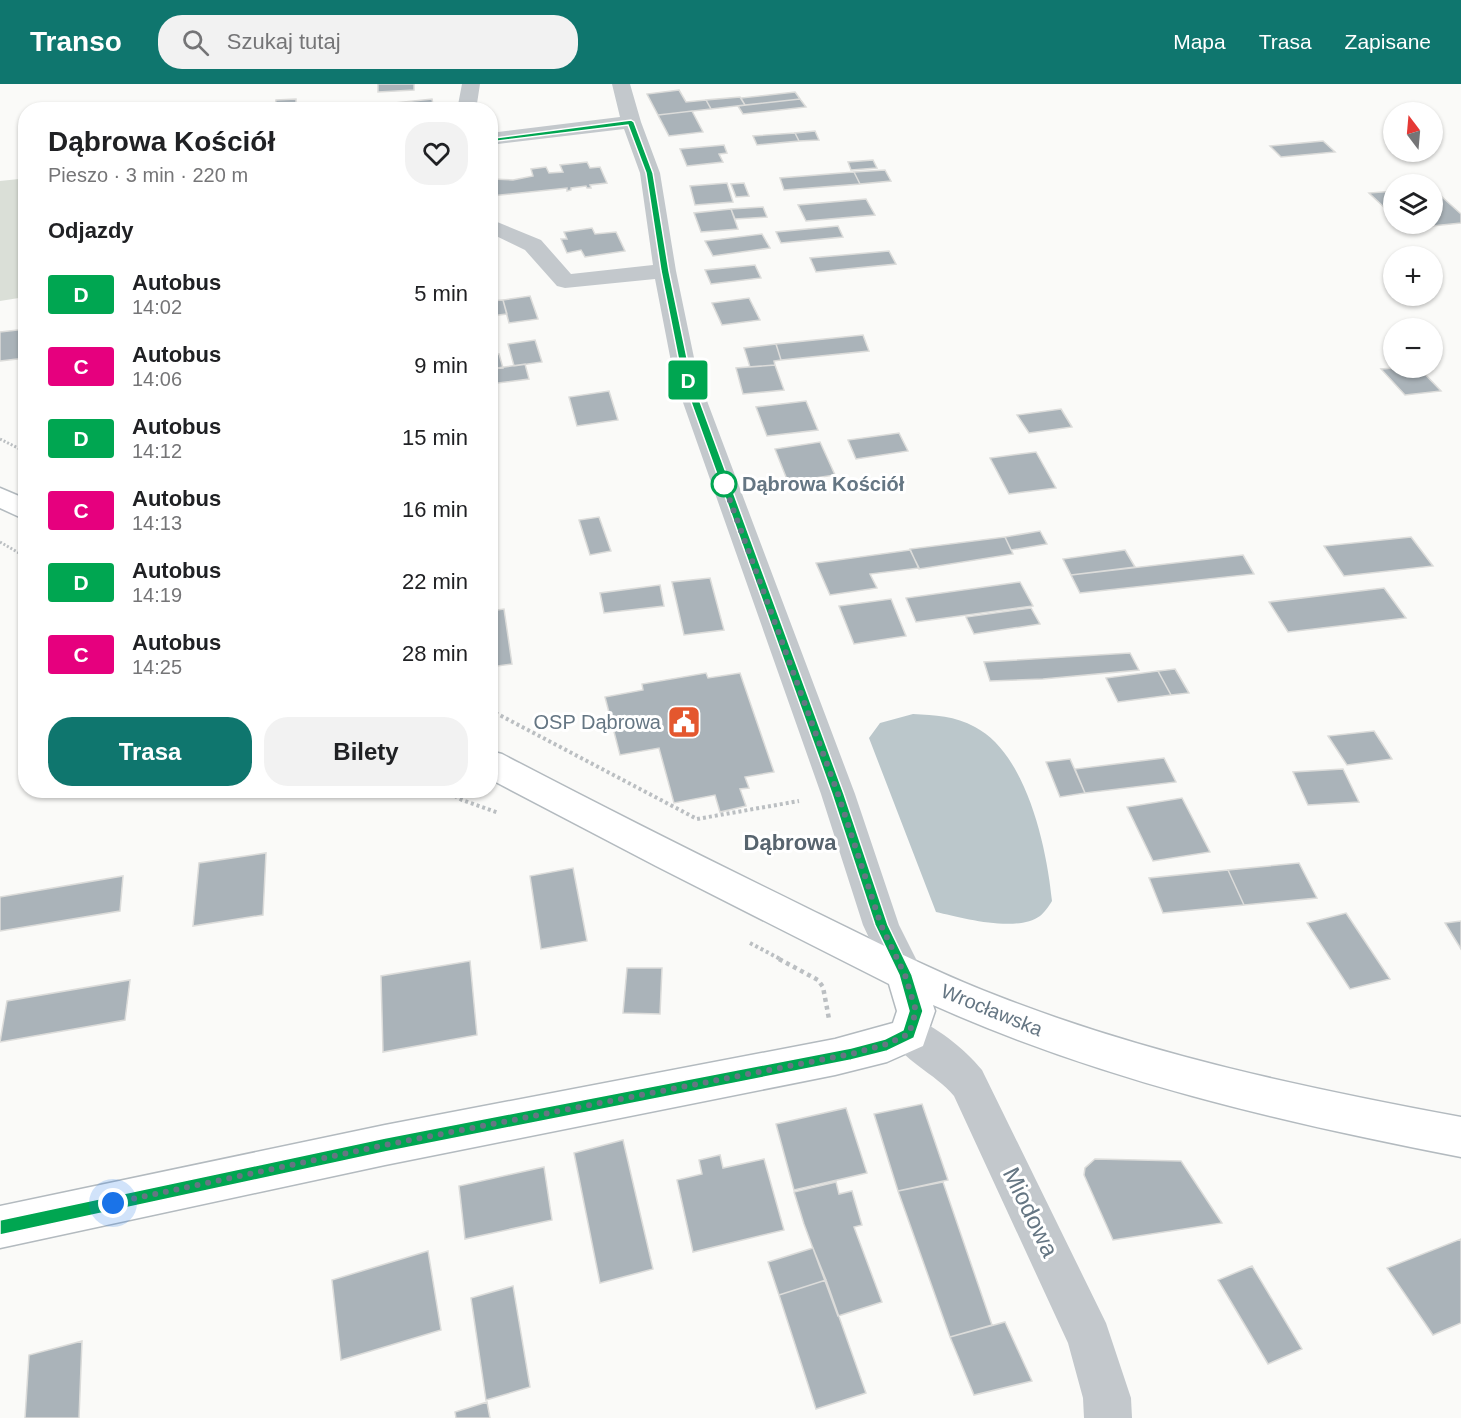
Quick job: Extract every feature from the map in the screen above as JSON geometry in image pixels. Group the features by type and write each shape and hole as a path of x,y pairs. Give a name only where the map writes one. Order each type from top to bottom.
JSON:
{"street":[{"path":"468,102 471,84"},
{"path":"0,1227 385,1145 835,1057 887,1044 909,1034 916,1011 905,975 881,925 838,794 686,377 665,271 650,173 631,122 621,84"},
{"path":"498,139 631,122"},
{"path":"498,229 533,245 565,281 665,271"},
{"path":"0,497 18,507"},
{"name":"Wrocławska","path":"498,768 905,975 1036,1028 1180,1074 1333,1111 1461,1137"},
{"name":"Miodowa","path":"909,1034 958,1071 968,1083 1090,1339 1107,1398 1108,1418"}],"path":[{"path":"0,439 18,448"},
{"path":"0,542 18,552"},
{"path":"498,714 697,819 809,800"},
{"path":"458,798 505,814"},
{"path":"748,942 818,981 823,987 835,1057"}],"shaded area":[{"path":"18,179 18,298 0,301 0,181"},
{"path":"913,714 945,717 967,723 993,740 1008,758 1021,780 1031,805 1045,856 1052,901 1040,916 1030,921 1004,924 936,912 869,738 880,723"}],"building":[{"path":"378,84 414,84 414,90 378,92"},
{"path":"679,90 686,102 706,100 711,109 658,115 647,94"},
{"path":"795,92 800,99 745,105 741,98"},
{"path":"740,97 745,105 711,109 706,100"},
{"path":"296,99 296,102 276,102 276,100"},
{"path":"432,99 433,102 404,102"},
{"path":"800,99 806,107 743,114 738,106"},
{"path":"692,111 703,132 669,136 658,115"},
{"path":"815,131 819,140 799,141 795,133"},
{"path":"795,133 799,141 757,145 753,136"},
{"path":"1323,141 1335,152 1281,157 1270,146"},
{"path":"724,145 727,153 719,154 723,162 687,166 680,149"},
{"path":"873,160 877,168 851,170 848,162"},
{"path":"587,162 590,168 600,167 607,183 590,185 591,188 586,186 571,188 567,191 567,188 498,195 498,179 513,180 533,176 531,169 546,167 549,173 563,172 560,165"},
{"path":"885,170 891,181 860,184 854,172"},
{"path":"854,172 860,184 784,190 780,178"},
{"path":"727,183 733,202 695,205 690,186"},
{"path":"744,183 749,196 736,197 731,184"},
{"path":"1383,192 1383,206 1369,193"},
{"path":"1443,198 1461,214 1461,223 1443,225"},
{"path":"866,199 875,215 806,221 798,205"},
{"path":"763,207 767,217 735,219 731,209"},
{"path":"731,209 738,229 701,232 694,213"},
{"path":"838,226 843,237 781,243 776,232"},
{"path":"592,228 595,234 616,232 625,251 585,257 581,250 567,253 561,239 567,239 564,232"},
{"path":"762,234 770,248 713,256 705,241"},
{"path":"889,251 896,264 816,272 810,258"},
{"path":"755,265 761,278 711,284 705,270"},
{"path":"530,296 538,319 509,323 503,300"},
{"path":"749,298 760,320 722,325 712,303"},
{"path":"498,300 503,300 507,314 498,315"},
{"path":"18,330 18,359 0,361 0,332"},
{"path":"863,335 869,351 781,360 776,344"},
{"path":"535,340 542,362 514,366 508,344"},
{"path":"776,344 781,360 774,361 775,365 750,367 744,348"},
{"path":"499,354 503,368 498,368"},
{"path":"525,364 529,379 498,383 498,368"},
{"path":"775,365 784,390 743,394 736,368"},
{"path":"1389,378 1429,378 1441,391 1405,395"},
{"path":"609,391 618,420 577,426 569,397"},
{"path":"806,401 818,430 767,436 756,407"},
{"path":"1061,409 1072,427 1029,433 1017,415"},
{"path":"899,433 908,451 856,459 848,440"},
{"path":"820,442 835,475 788,482 775,449"},
{"path":"1036,452 1056,488 1009,494 990,458"},
{"path":"599,517 611,551 590,555 579,520"},
{"path":"1040,531 1047,544 1011,550 1005,537"},
{"path":"1005,537 1013,554 919,569 910,549"},
{"path":"1411,537 1433,566 1344,576 1324,546"},
{"path":"910,550 919,568 870,574 877,588 830,595 816,563"},
{"path":"1125,550 1135,567 1071,575 1063,559"},
{"path":"1243,555 1254,574 1080,593 1071,575"},
{"path":"710,578 724,630 684,635 672,582"},
{"path":"1020,582 1033,606 916,622 906,598"},
{"path":"660,585 664,606 604,613 600,593"},
{"path":"1384,588 1406,618 1288,632 1269,602"},
{"path":"891,599 906,636 854,644 839,606"},
{"path":"1031,608 1040,624 974,634 966,617"},
{"path":"504,609 512,664 498,666 498,610"},
{"path":"1130,653 1139,670 1043,679 990,681 984,662"},
{"path":"1175,669 1189,693 1171,695 1158,671"},
{"path":"1158,671 1171,695 1118,702 1106,678"},
{"name":"OSP Dąbrowa","path":"706,673 708,678 740,673 774,772 745,777 749,788 740,789 746,806 720,812 715,795 674,803 659,748 620,755 605,697 643,690 642,684"},
{"path":"1374,731 1392,759 1347,765 1328,736"},
{"path":"1164,758 1176,782 1085,793 1075,769"},
{"path":"1070,759 1085,793 1060,797 1046,762"},
{"path":"1343,769 1359,802 1308,805 1293,772"},
{"path":"1182,798 1210,852 1153,861 1127,807"},
{"path":"266,853 263,915 193,926 199,863"},
{"path":"1299,863 1317,898 1244,905 1228,870"},
{"path":"573,868 587,941 541,949 530,876"},
{"path":"1228,870 1244,905 1163,913 1149,878"},
{"path":"123,876 120,911 0,931 0,897"},
{"path":"1346,913 1390,979 1350,989 1307,923"},
{"path":"1461,921 1461,949 1445,923"},
{"path":"470,961 477,1035 383,1052 381,976"},
{"path":"627,968 662,968 660,1014 623,1013"},
{"path":"130,980 125,1020 0,1042 7,1001"},
{"path":"922,1104 948,1180 898,1191 874,1114"},
{"path":"846,1108 867,1173 794,1190 776,1124"},
{"path":"623,1140 653,1269 600,1283 574,1153"},
{"path":"720,1155 723,1168 764,1159 784,1230 693,1252 677,1180 702,1174 699,1160"},
{"path":"1095,1159 1181,1161 1222,1223 1113,1240 1084,1175 1085,1168"},
{"path":"544,1167 552,1220 465,1239 459,1186"},
{"path":"836,1182 839,1194 852,1191 862,1225 854,1227 882,1302 838,1316 794,1192"},
{"path":"943,1182 992,1325 950,1337 898,1191"},
{"path":"1461,1239 1461,1323 1433,1335 1387,1268"},
{"path":"813,1248 826,1280 779,1295 768,1262"},
{"path":"428,1251 441,1330 341,1360 332,1280"},
{"path":"1252,1266 1302,1349 1268,1364 1218,1280"},
{"path":"826,1280 866,1393 816,1409 779,1295"},
{"path":"513,1286 530,1387 486,1400 471,1298"},
{"path":"1005,1322 1032,1381 974,1395 950,1337"},
{"path":"82,1341 79,1418 25,1418 29,1355"},
{"path":"487,1402 490,1418 456,1418 455,1412"}],"bus line":[{"name":"D","path":"0,1227 385,1145 851,1054 887,1044 909,1034 916,1011 905,975 881,925 863,864 686,377 665,271 650,173 631,122 498,138"}],"place":[{"name":"Dąbrowa Kościół","path":"724,484"},
{"name":"OSP Dąbrowa","path":"684,722"}],"district":[{"name":"Dąbrowa","path":"790,842"}],"route":[{"path":"113,1203 385,1145 851,1054 887,1044 909,1034 916,1011 905,975 881,925 863,864 722,479 724,484"}]}
